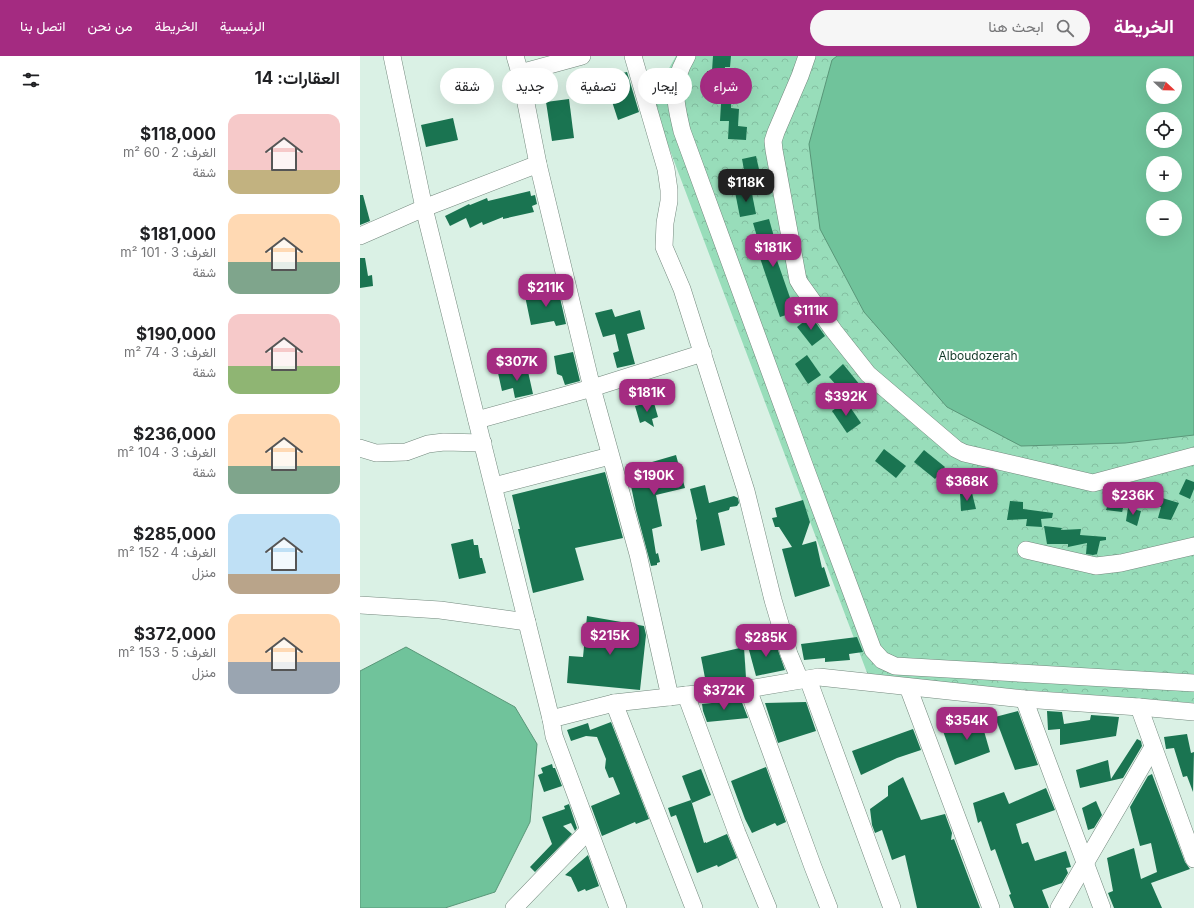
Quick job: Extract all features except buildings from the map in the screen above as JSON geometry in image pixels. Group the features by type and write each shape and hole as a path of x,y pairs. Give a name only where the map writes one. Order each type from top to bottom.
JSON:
{"street":[{"path":"392,56 424,208 478,420 554,736 588,831 618,908"},
{"path":"515,56 519,68"},
{"path":"538,68 582,56"},
{"path":"634,56 666,169 670,190 670,201 665,223 664,247 682,289 746,491 786,646 804,679 892,908"},
{"path":"687,56 676,84 675,103 682,131 873,650 882,660 896,666 1194,683"},
{"path":"807,56 773,141 798,280 834,331 868,374 956,450 964,453 1093,483 1194,456"},
{"path":"526,104 538,164 592,388 678,696 768,908"},
{"path":"360,236 424,208 538,164"},
{"path":"478,420 592,388 702,353"},
{"path":"361,445 376,453 406,452 428,444 444,442 483,443"},
{"path":"494,486 610,456"},
{"path":"1026,550 1096,566 1121,563 1194,546"},
{"path":"360,605 440,610 527,622"},
{"path":"550,719 614,703 748,689 804,679 828,678 1024,699 1139,706 1194,712"},
{"path":"908,687 991,908"},
{"path":"748,689 812,867 829,908"},
{"path":"1024,699 1102,908"},
{"path":"614,703 694,908"},
{"path":"1139,706 1194,859"},
{"path":"1060,908 1153,748"},
{"path":"514,908 531,901 588,831"}],"green space":[{"name":"Alboudozerah","path":"676,56 1194,56 1194,703 869,678 653,104 692,104 692,68 669,68"}],"shaded area":[{"path":"837,56 1194,56 1194,435 1125,443 1021,446 947,407 864,312 820,229 809,144 832,60"},
{"path":"406,647 515,707 537,744 530,822 495,892 445,908 360,908 360,671"}]}
